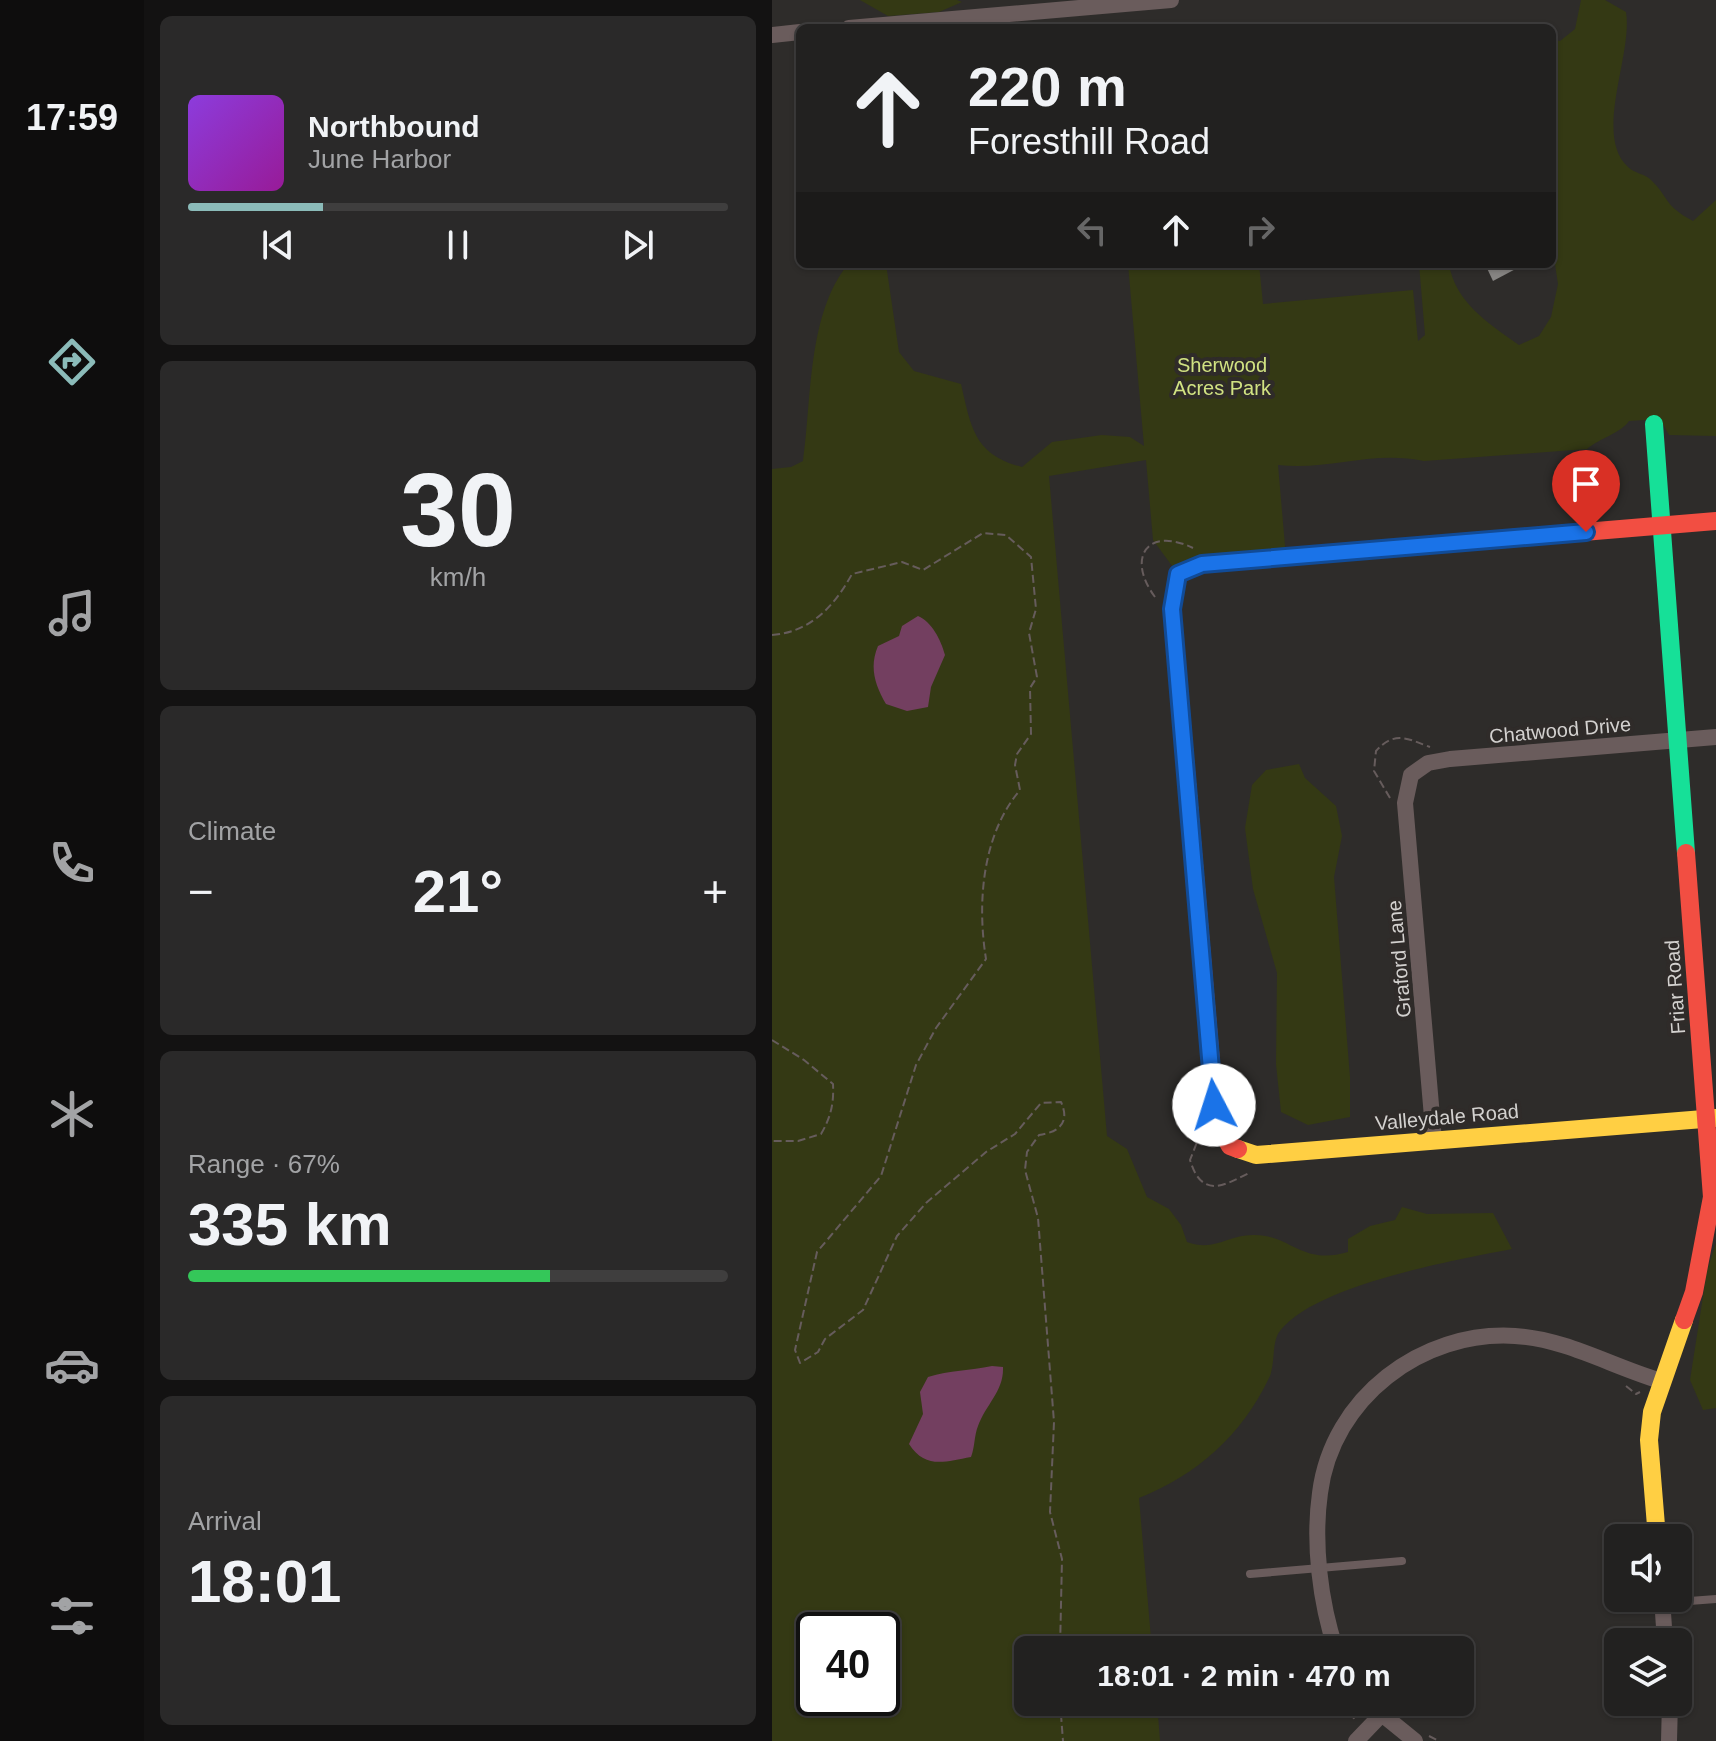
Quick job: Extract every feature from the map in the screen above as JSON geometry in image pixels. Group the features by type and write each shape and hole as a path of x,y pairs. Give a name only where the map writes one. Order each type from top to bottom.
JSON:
{"street":[{"path":"891,24 1171,0"},
{"path":"772,35 796,32"},
{"name":"Friar Road","path":"1654,424 1678,740 1712,1118 1709,1227 1694,1292 1652,1412 1649,1440 1656,1524"},
{"name":"Valleydale Road","path":"1712,1118 1249,1154 1224,1141 1217,1129 1214,1105 1178,671 1174,583 1178,574 1192,565 1716,521"},
{"name":"Chatwood Drive","path":"1411,775 1428,763 1450,759 1716,737"},
{"name":"Graford Lane","path":"1411,775 1405,803 1434,1140"},
{"path":"1332,1636 1320,1568 1320,1493 1332,1449 1363,1399 1406,1363 1462,1340 1515,1336 1561,1346 1661,1381"},
{"path":"1356,1741 1380,1716 1415,1741"},
{"path":"1669,1741 1670,1716"}],"lane":[{"path":"1250,1574 1402,1561"},
{"path":"1692,1600 1716,1599"}],"path":[{"path":"772,635 794,633 813,624 844,590 852,574 902,562 923,570 983,533 1006,535 1031,557 1036,609 1029,633 1037,677 1030,688 1031,734 1017,754 1015,765 1020,790 997,824 988,858 982,920 986,959 936,1028 916,1065 881,1176 817,1252 795,1350 800,1363 818,1352 825,1339 863,1310 897,1236 926,1203 986,1152 1015,1134 1041,1103 1061,1102 1067,1114 1064,1123 1052,1133 1039,1135 1027,1152 1025,1170 1038,1218 1054,1422 1050,1512 1062,1559 1060,1636"},
{"path":"1157,601 1143,582 1140,563 1143,552 1151,544 1171,539 1199,550"},
{"path":"1392,804 1374,771 1376,751 1391,738 1402,735 1438,749"},
{"path":"772,1040 804,1060 833,1084 834,1099 831,1117 821,1134 798,1141 772,1141"},
{"path":"1201,1132 1190,1160 1199,1180 1212,1187 1225,1187 1255,1170"},
{"path":"1625,1385 1636,1394 1641,1392"},
{"path":"1061,1716 1063,1741"},
{"path":"1352,1716 1354,1722"}],"green space":[{"path":"860,0 962,2 939,12 888,16"},
{"name":"Sherwood Acres Park","path":"1581,0 1605,0 1626,12 1627,30 1614,115 1618,153 1628,167 1650,179 1671,206 1693,221 1716,200 1716,436 1669,435 1660,419 1629,421 1587,449 1424,461 1386,458 1278,465 1286,557 1178,574 1153,540 1146,460 1049,476 1107,1136 1127,1149 1147,1197 1169,1209 1181,1225 1187,1242 1197,1245 1253,1235 1277,1239 1307,1253 1332,1255 1348,1252 1348,1239 1370,1226 1395,1220 1402,1207 1427,1214 1493,1213 1512,1249 1423,1268 1354,1288 1323,1300 1298,1315 1280,1331 1269,1378 1258,1399 1231,1435 1199,1465 1139,1498 1151,1636 1014,1636 1014,1716 1158,1716 1160,1741 772,1741 772,469 791,467 803,461 818,332 835,285 846,268 887,268 899,352 914,371 961,384 972,426 984,447 1006,462 1022,467 1052,442 1102,435 1130,437 1144,446 1128,268 1259,268 1263,304 1413,290 1418,341 1425,335 1419,268 1450,268 1452,278 1466,301 1485,320 1519,345 1539,336 1551,317 1558,284 1556,40 1560,41 1575,29"},
{"path":"1299,764 1305,778 1336,806 1342,836 1334,877 1350,1077 1350,1117 1308,1125 1281,1112 1276,1064 1277,973 1253,889 1245,828 1252,785 1266,770"},
{"path":"1716,1243 1716,1408 1703,1410 1690,1380 1707,1271"}],"shaded area":[{"path":"918,616 935,632 945,655 931,687 928,707 907,711 886,704 876,683 874,661 878,646 899,636 902,626"},
{"path":"992,1366 1003,1367 1003,1376 981,1418 971,1457 936,1462 915,1452 909,1444 923,1414 920,1392 928,1377"}],"building":[{"path":"1487,268 1517,268 1493,281"}],"traffic: fast":[{"path":"1654,424 1686,853"}],"traffic: slow":[{"path":"1191,829 1172,609 1178,574 1202,564 1297,556"},
{"path":"1238,1149 1256,1155 1716,1118"},
{"path":"1656,1524 1649,1440 1652,1412 1684,1320"}],"traffic: jam":[{"path":"1297,556 1716,521"},
{"path":"1191,829 1216,1121 1230,1146 1238,1149"},
{"path":"1684,1320 1694,1292 1712,1197 1686,853"}],"route":[{"path":"1214,1105 1172,609 1174,583 1178,574 1192,565 1586,532"}]}
